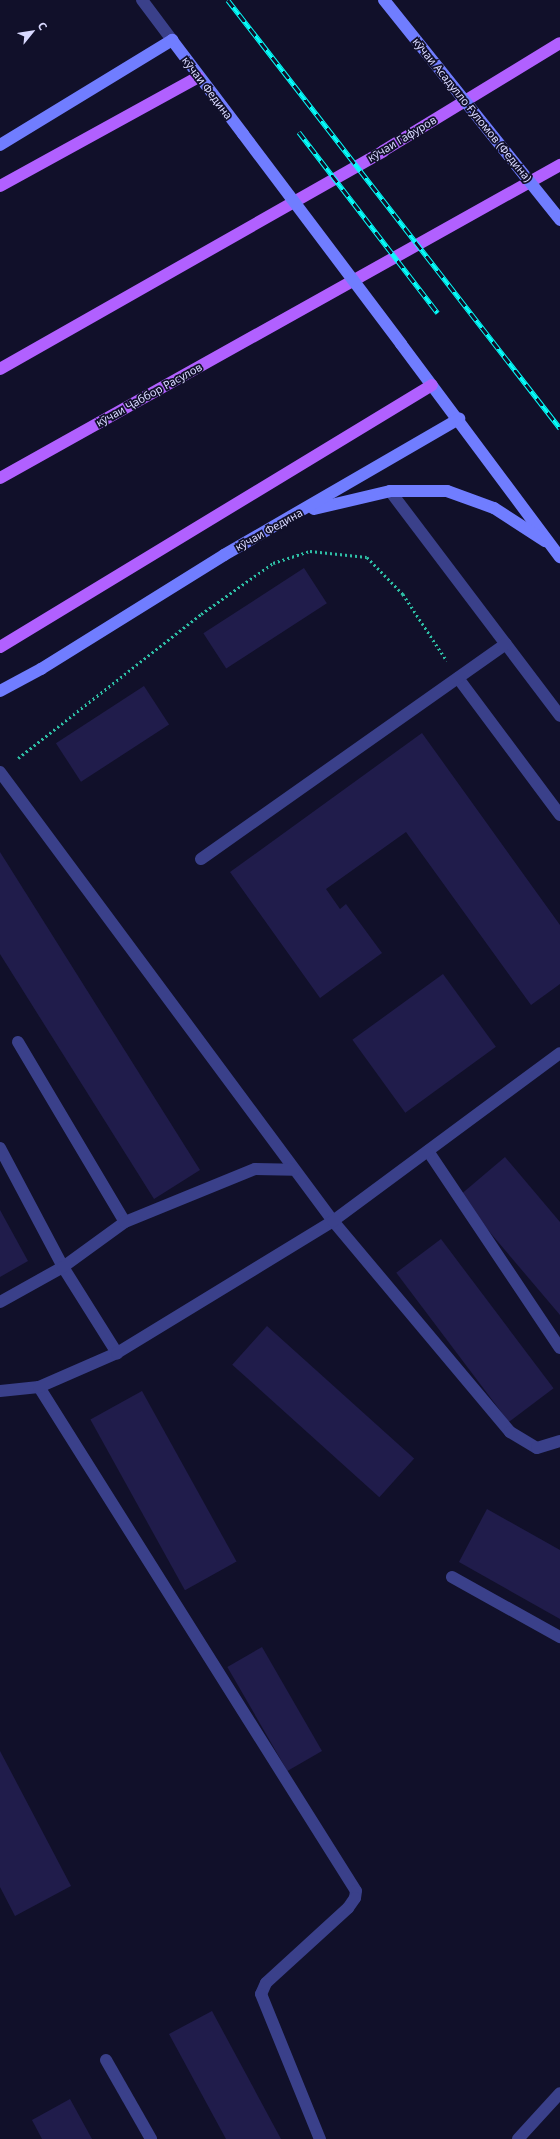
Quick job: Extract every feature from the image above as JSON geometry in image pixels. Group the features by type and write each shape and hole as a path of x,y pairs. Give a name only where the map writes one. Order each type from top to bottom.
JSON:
{"main road":[{"name":"кӯчаи Гафуров","path":"0,369 383,151 560,43"},
{"path":"0,186 198,77"},
{"name":"кӯчаи Ҷаббор Расулов","path":"0,478 560,165"},
{"path":"0,647 432,385"}],"street":[{"path":"0,145 172,40 142,0"},
{"name":"кӯчаи Асадулло Ғуломов (Федина)","path":"384,0 560,220"},
{"name":"кӯчаи Федина","path":"172,40 198,77 243,134 432,385"},
{"path":"432,385 459,419 560,557"},
{"name":"кӯчаи Федина","path":"0,691 41,670 224,555 303,511 459,419"},
{"path":"303,511 390,491 447,491 494,508 551,545"},
{"path":"390,491 560,716"},
{"path":"201,859 506,644"},
{"path":"458,678 560,815"},
{"path":"0,772 333,1221 510,1432 537,1448 560,1441"},
{"path":"18,1042 125,1222"},
{"path":"0,1391 39,1387 117,1353 333,1221 560,1053"},
{"path":"0,1148 63,1267 117,1353"},
{"path":"428,1151 560,1348"},
{"path":"0,1302 63,1267 125,1222 255,1169 294,1170"},
{"path":"39,1387 356,1891 356,1898 348,1908 266,1983 262,1994 320,2139"},
{"path":"452,1577 560,1637"},
{"path":"106,2060 151,2139"},
{"path":"518,2139 560,2093"}],"path":[{"path":"12,763 219,601 273,563 310,551 367,557 402,594 458,678"}],"building":[{"path":"304,568 327,603 226,669 203,633"},
{"path":"144,686 169,725 81,782 56,743"},
{"path":"422,733 560,925 560,984 531,1005 406,832 326,889 340,909 346,904 382,953 320,998 230,872"},
{"path":"0,852 200,1170 154,1199 0,954"},
{"path":"443,974 496,1047 405,1113 352,1040"},
{"path":"505,1157 560,1222 560,1315 459,1196"},
{"path":"0,1210 28,1261 0,1277"},
{"path":"441,1239 554,1388 509,1422 396,1273"},
{"path":"267,1326 414,1458 379,1497 232,1365"},
{"path":"142,1391 237,1562 185,1590 90,1420"},
{"path":"487,1509 560,1550 560,1619 459,1562"},
{"path":"262,1647 322,1751 287,1771 227,1667"},
{"path":"0,1751 71,1886 15,1916 0,1887"},
{"path":"212,2011 281,2139 226,2139 169,2034"},
{"path":"70,2099 92,2139 42,2139 32,2120"}],"railway":[{"path":"228,0 560,428"},
{"path":"299,132 438,313"}]}
